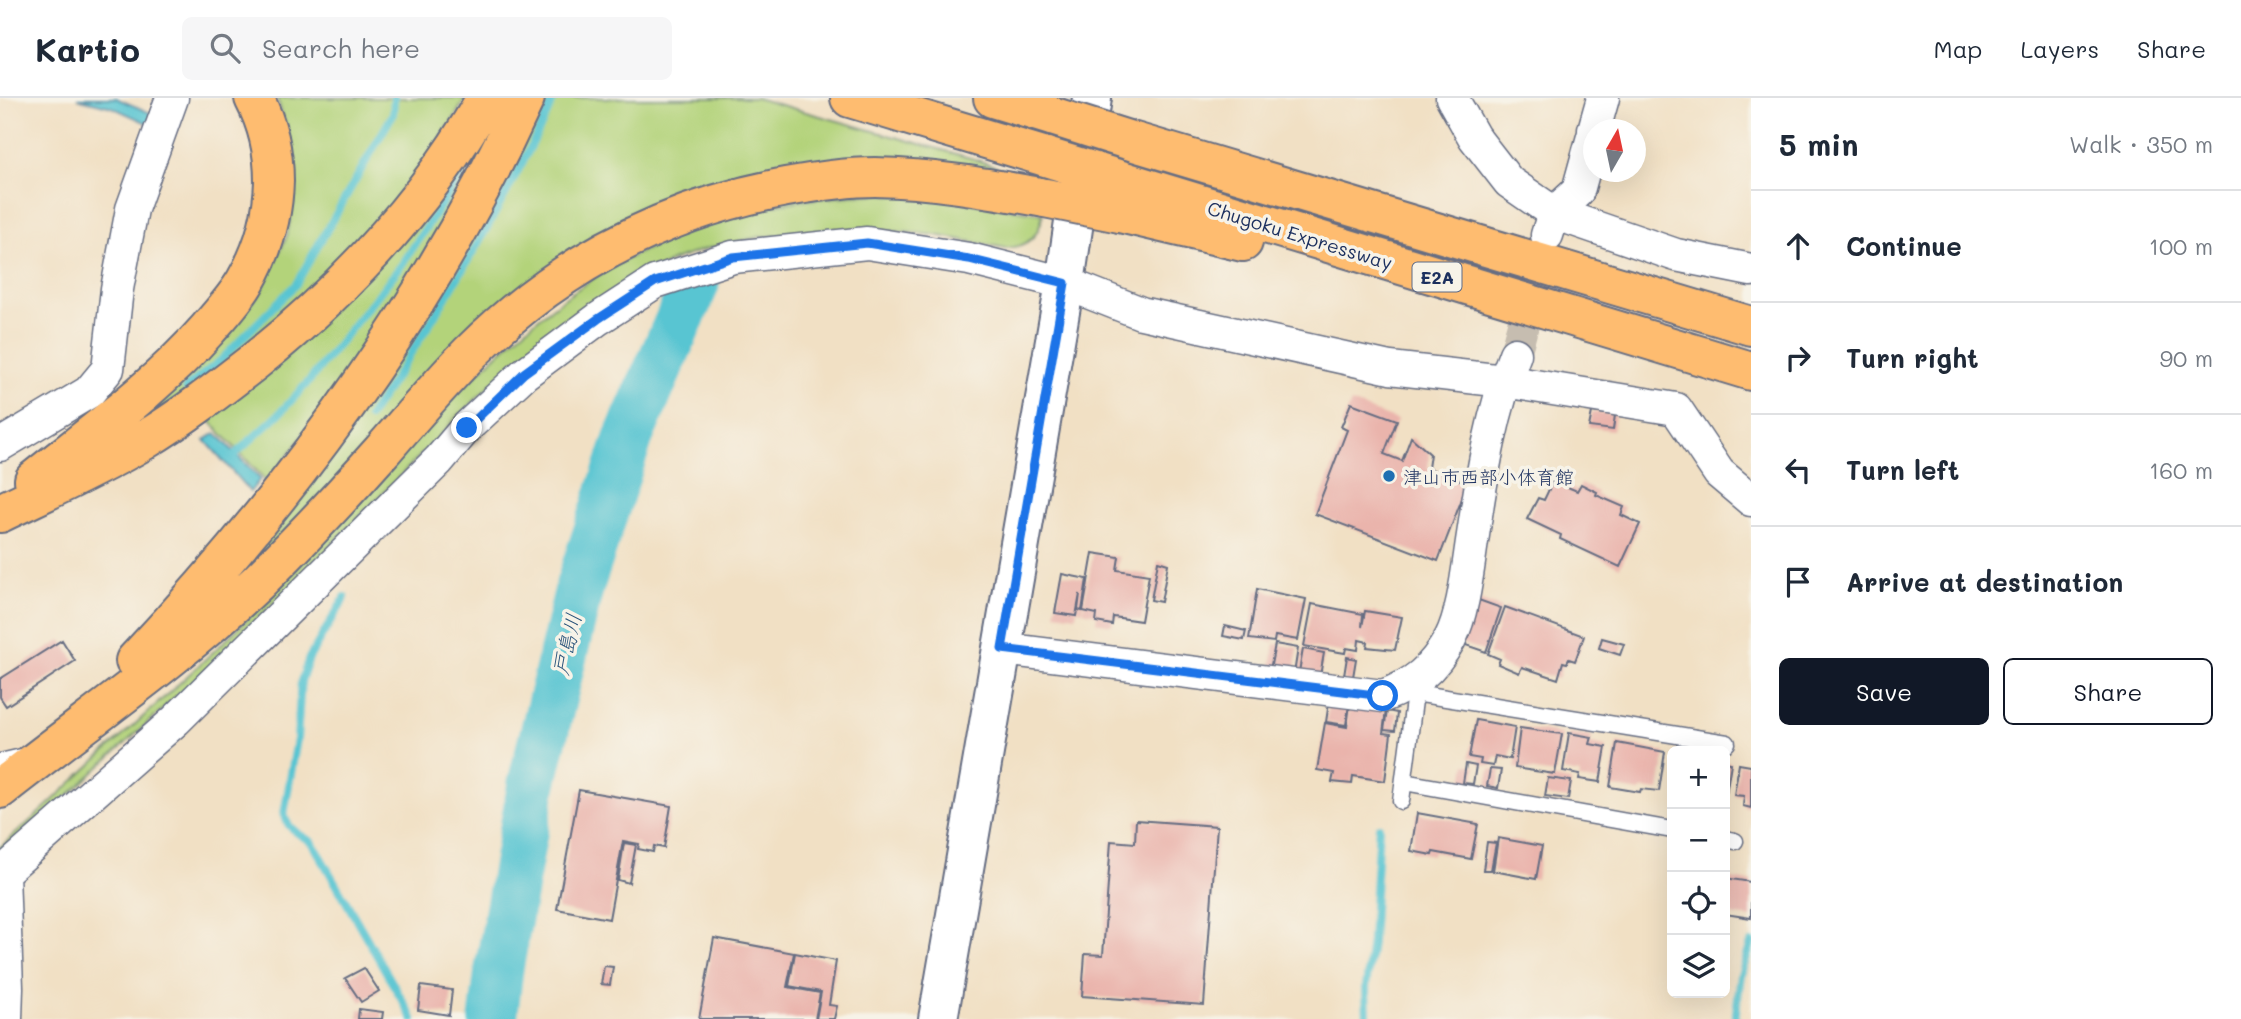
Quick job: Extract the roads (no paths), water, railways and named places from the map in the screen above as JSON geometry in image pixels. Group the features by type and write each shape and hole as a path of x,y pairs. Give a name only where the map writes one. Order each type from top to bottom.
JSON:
{"highway":[{"path":"0,510 165,373 198,341 244,284 268,229 273,200 274,166 269,136 254,98"},
{"path":"0,510 90,470 142,441 194,408 300,325 349,278 399,223 443,167 486,98"},
{"path":"49,751 147,648 228,557 346,405 450,243 525,98"},
{"path":"850,98 1046,157 1122,197 1318,259 1751,370"},
{"name":"E2A","path":"993,98 1751,326"},
{"path":"0,789 157,669 256,584 320,519 456,368 517,310 568,272 615,244 665,221 718,203 821,181 873,177 977,185 1045,198 1122,197"}],"street":[{"path":"0,445 89,392 108,369 117,289 132,209 172,98"},
{"path":"938,1019 1065,283 1093,98"},
{"path":"1452,98 1474,137 1508,182 1551,224 1676,255 1751,270"},
{"path":"1597,119 1603,98"},
{"path":"1551,224 1577,191 1583,170"},
{"path":"6,1019 1,874 176,720 524,373 598,319 655,282 733,257 867,243 969,259 1065,283 1141,313 1390,368 1509,368 1676,409 1718,473 1751,500"},
{"path":"1002,649 1383,696 1420,683 1451,637 1463,597 1481,484 1509,368"}],"lane":[{"path":"1401,802 1420,683 1727,743"},
{"path":"0,762 49,751"},
{"path":"1404,782 1667,829"}],"water":[{"path":"77,98 116,98 153,114 149,124 112,107"},
{"path":"216,433 260,479 250,492 205,440"}],"waterway":[{"path":"186,388 219,362 296,284 393,114 394,98"},
{"path":"369,417 474,251 525,158 554,98"},
{"path":"231,458 278,415 310,380 403,263 475,152"},
{"name":"戸島川","path":"493,1019 499,969 532,783 580,585 629,436 695,284"},
{"path":"345,597 309,658 301,681 297,739 284,814 291,827 312,842 413,1019"},
{"path":"1367,1019 1366,987 1372,941 1379,827"},
{"path":"1735,1019 1741,975 1751,943"}],"tunnel":[{"path":"1515,354 1546,240"}],"place":[{"name":"津山市西部小体育館","path":"1389,476"}]}
